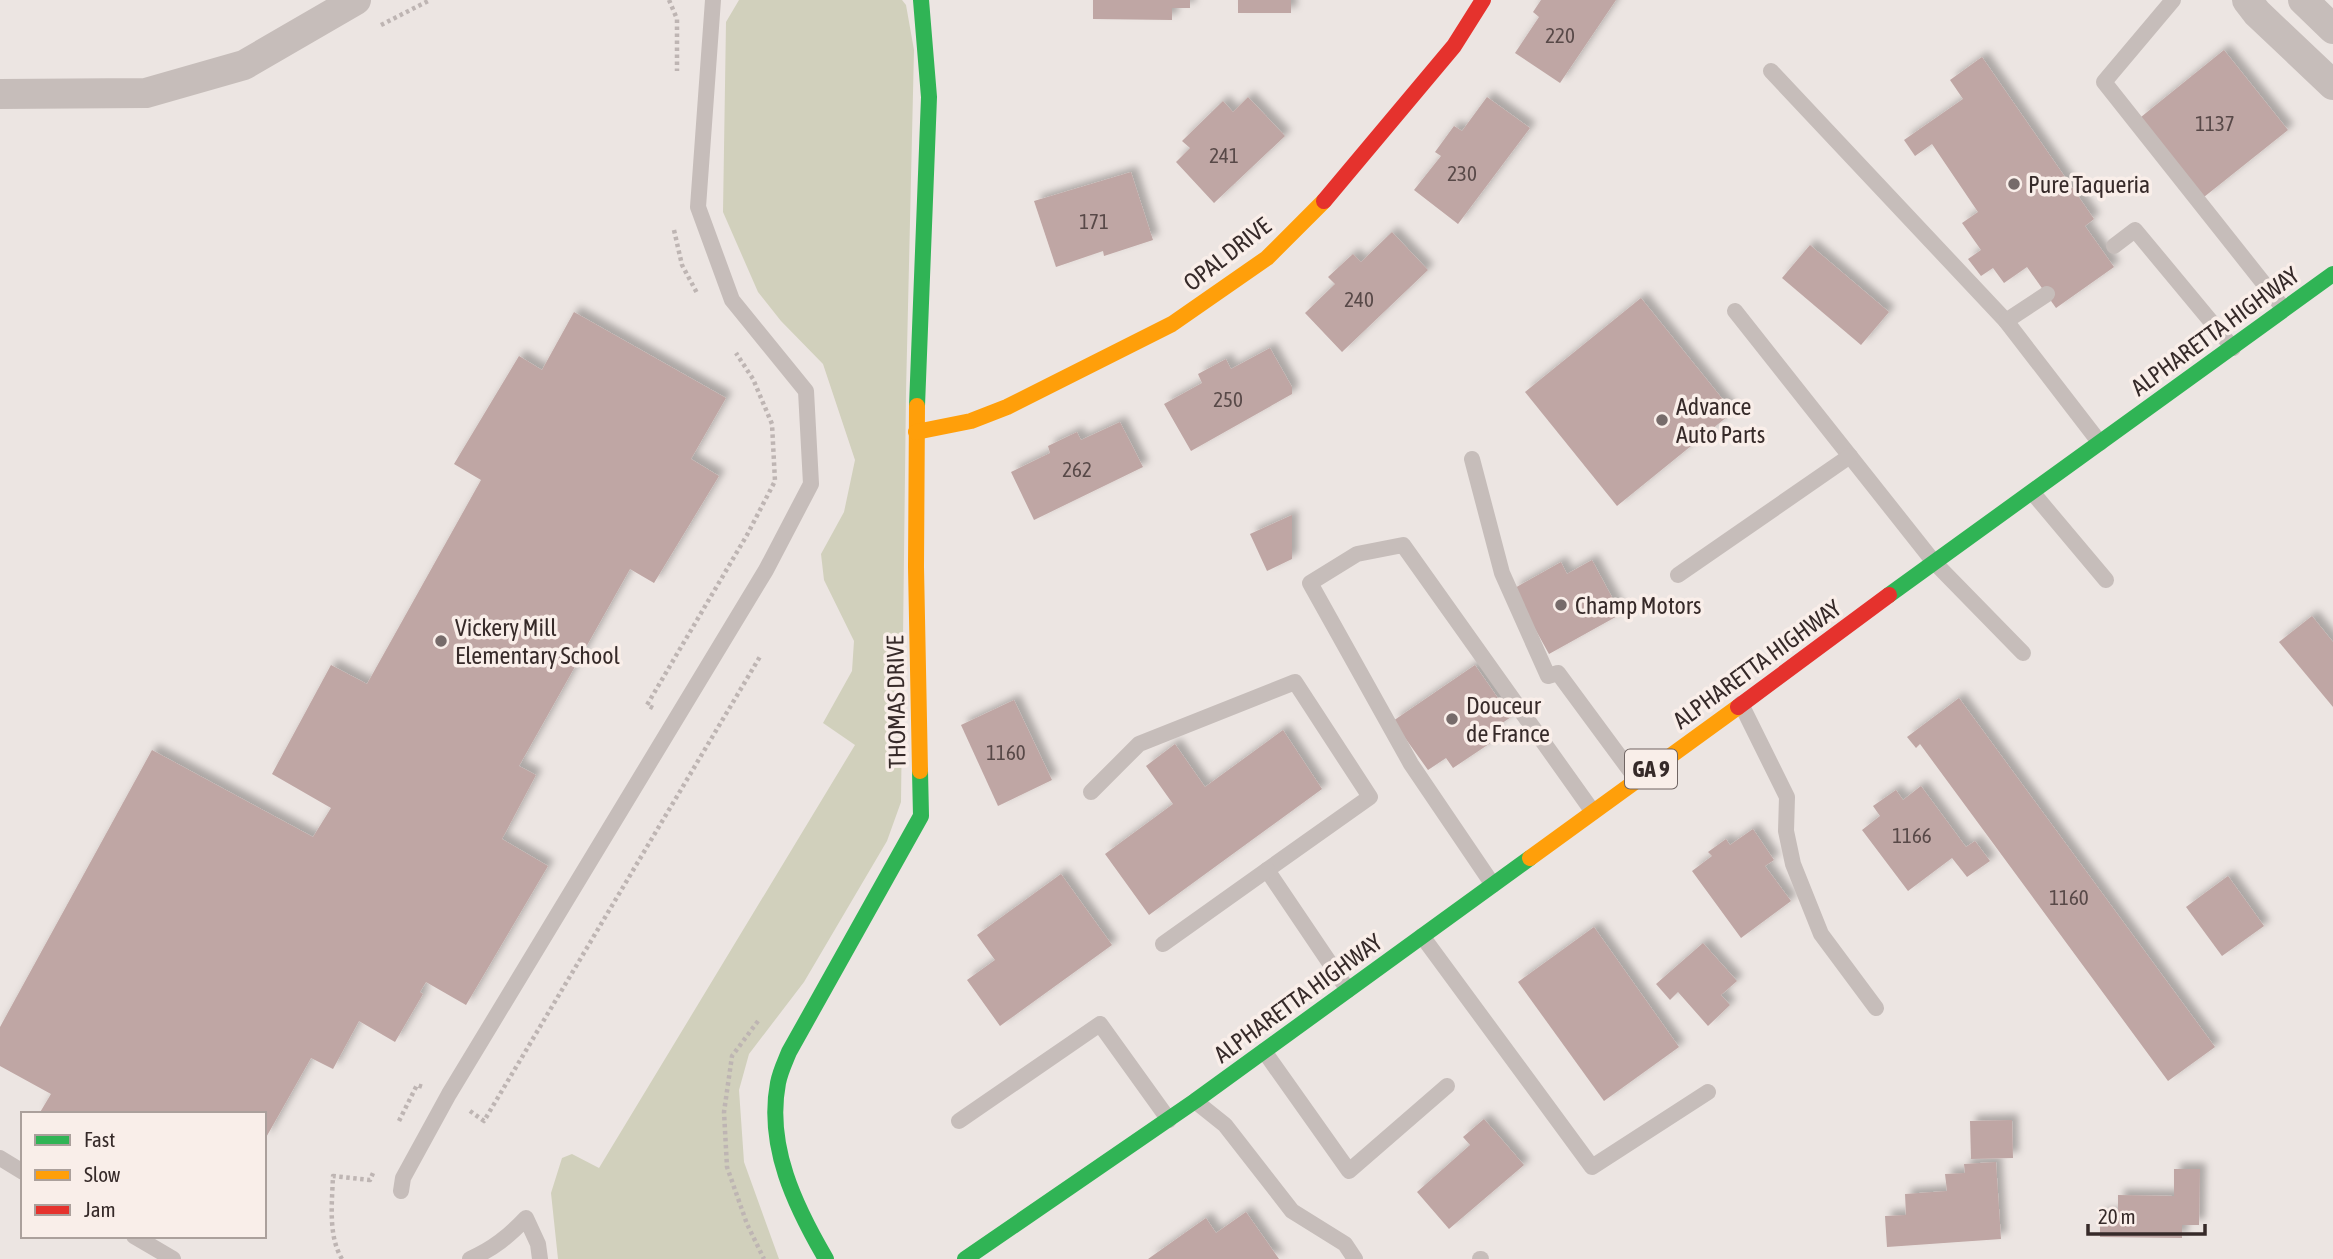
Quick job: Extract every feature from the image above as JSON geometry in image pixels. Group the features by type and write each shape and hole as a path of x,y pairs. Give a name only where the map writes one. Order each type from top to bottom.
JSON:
{"main road":[{"name":"THOMAS DRIVE","path":"826,1259 788,1185 775,1137 775,1113 779,1082 789,1052 921,816 916,432 929,97 921,0"},
{"name":"OPAL DRIVE","path":"916,432 971,421 1007,407 1172,324 1267,258 1333,192 1454,47 1483,0"},
{"name":"ALPHARETTA HIGHWAY","path":"965,1259 1195,1101 1933,561 2333,274"}],"street":[{"path":"0,94 146,93 244,65 356,0"},
{"path":"2248,0 2257,13 2333,85"},
{"path":"2292,46 2319,11"}],"lane":[{"path":"401,1191 403,1178 449,1094 766,570 811,484 806,391 732,300 698,207 712,0"},
{"path":"2173,0 2104,82 2284,310"},
{"path":"1771,71 2006,321 2100,443"},
{"path":"2114,246 2135,230 2232,348"},
{"path":"2006,321 2047,294"},
{"path":"1735,311 1933,561 2023,653"},
{"path":"1678,575 1850,456"},
{"path":"1472,459 1502,573 1548,676 1559,673 1637,780"},
{"path":"2032,492 2106,580"},
{"path":"1493,884 1411,764 1310,583 1357,554 1403,545 1593,811"},
{"path":"1091,792 1139,744 1295,682 1370,797 1163,944"},
{"path":"1741,704 1787,797 1786,831 1793,864 1821,934 1876,1009"},
{"path":"1267,870 1348,990"},
{"path":"1422,936 1592,1167 1709,1092"},
{"path":"959,1121 1100,1024 1169,1119"},
{"path":"1264,1051 1349,1171 1447,1086"},
{"path":"1195,1101 1225,1125 1292,1211 1345,1244 1356,1259"},
{"path":"0,1158 21,1171"},
{"path":"470,1259 490,1250 526,1218 538,1244 540,1259"},
{"path":"137,1238 173,1259"}],"path":[{"path":"669,0 677,19 677,81"},
{"path":"671,219 682,265 700,299"},
{"path":"709,742 647,705 747,535 775,481 772,424 753,379 730,345"},
{"path":"762,1016 732,1056 724,1112 727,1167 747,1224 764,1259"}],"green space":[{"path":"739,0 902,0 906,5 914,50 901,802 887,841 804,982 749,1054 739,1090 744,1162 779,1259 558,1259 551,1193 562,1158 572,1154 599,1168 855,745 823,723 852,671 854,641 824,580 821,554 844,512 855,460 823,364 781,321 758,292 723,212 726,22"}],"building":[{"path":"1093,0 1190,0 1190,8 1172,8 1172,20 1093,19"},
{"path":"1238,0 1291,0 1291,13 1238,13"},
{"path":"1541,0 1616,0 1560,83 1515,53 1539,17 1533,12"},
{"path":"2224,50 2288,130 2204,197 2141,117"},
{"name":"Pure Taqueria","path":"1982,57 2094,219 2085,226 2114,267 2056,308 2027,267 2004,283 1993,268 1981,276 1968,259 1981,250 1962,223 1978,212 1932,144 1915,156 1904,140 1963,99 1950,80"},
{"path":"1248,97 1285,136 1214,203 1176,162 1190,148 1182,141 1223,101 1233,112"},
{"path":"1487,97 1530,128 1458,224 1414,190 1441,156 1435,152 1454,126 1462,131"},
{"path":"1131,172 1153,240 1104,256 1103,251 1056,267 1034,201"},
{"path":"1392,232 1428,270 1342,352 1305,313 1335,284 1328,277 1353,254 1361,262"},
{"path":"1810,245 1889,312 1861,345 1782,278"},
{"path":"1641,298 1733,412 1617,506 1525,392"},
{"path":"574,312 726,398 691,459 719,476 654,583 630,569 519,766 536,775 502,839 548,866 466,1005 426,982 420,992 423,994 395,1042 359,1021 333,1069 311,1058 266,1137 266,1112 40,1112 51,1094 0,1066 0,1027 152,750 313,837 331,808 272,774 331,665 367,684 481,480 454,464 519,356 542,370"},
{"path":"1270,348 1292,387 1292,394 1191,451 1164,404 1202,383 1198,374 1226,359 1231,369"},
{"path":"1120,422 1143,467 1034,520 1011,472 1050,453 1048,446 1077,432 1081,440"},
{"path":"1292,515 1292,559 1267,571 1250,534"},
{"path":"1592,560 1621,614 1549,654 1513,589 1561,562 1567,574"},
{"path":"2312,616 2333,642 2333,707 2279,642"},
{"name":"Douceur de France","path":"1475,665 1511,717 1492,730 1498,738 1453,768 1446,758 1428,770 1393,721"},
{"path":"1959,698 2215,1047 2168,1081 1920,744 1916,748 1907,737"},
{"path":"1014,700 1052,780 998,806 961,725"},
{"path":"1283,730 1322,789 1149,915 1105,854 1173,804 1146,766 1175,744 1205,787"},
{"path":"1921,786 1966,847 1975,841 1990,861 1967,877 1952,858 1908,891 1862,830 1880,816 1873,806 1896,790 1903,800"},
{"path":"1753,829 1774,860 1765,866 1791,901 1741,938 1692,871 1712,856 1708,852 1726,839 1730,845"},
{"path":"1061,874 1112,945 1000,1026 967,980 995,960 977,935"},
{"path":"2228,876 2264,926 2222,956 2186,907"},
{"path":"1594,927 1679,1047 1604,1101 1518,982"},
{"path":"1703,943 1737,981 1721,995 1730,1005 1708,1026 1678,992 1670,1000 1656,984"},
{"path":"1484,1119 1524,1165 1449,1229 1417,1192 1470,1145 1463,1137"},
{"path":"2012,1120 2013,1158 1971,1159 1970,1121"},
{"path":"1996,1162 2001,1239 1887,1247 1885,1216 1906,1215 1905,1194 1947,1191 1945,1174 1965,1173 1964,1164"},
{"path":"2174,1169 2200,1169 2199,1225 2182,1225 2182,1238 2100,1237 2100,1214 2118,1214 2118,1195 2174,1196"},
{"path":"1246,1212 1279,1259 1148,1259 1206,1218 1216,1233"}],"traffic: fast":[{"path":"917,406 929,97 921,0"},
{"path":"1889,595 2333,274"},
{"path":"826,1259 804,1218 786,1175 776,1130 778,1083 789,1052 921,816 920,771"},
{"path":"965,1259 1195,1101 1530,858"}],"traffic: slow":[{"path":"916,432 971,421 1007,407 1172,324 1267,258 1324,201"},
{"path":"917,406 916,567 920,771"},
{"path":"1530,858 1738,707"}],"traffic: jam":[{"path":"1324,201 1454,46 1483,0"},
{"path":"1738,707 1889,595"}],"place":[{"name":"Pure Taqueria","path":"2014,184"},
{"name":"Advance Auto Parts","path":"1662,420"},
{"name":"Champ Motors","path":"1561,605"},
{"name":"Vickery Mill Elementary School","path":"441,641"},
{"name":"Douceur de France","path":"1452,719"}]}
